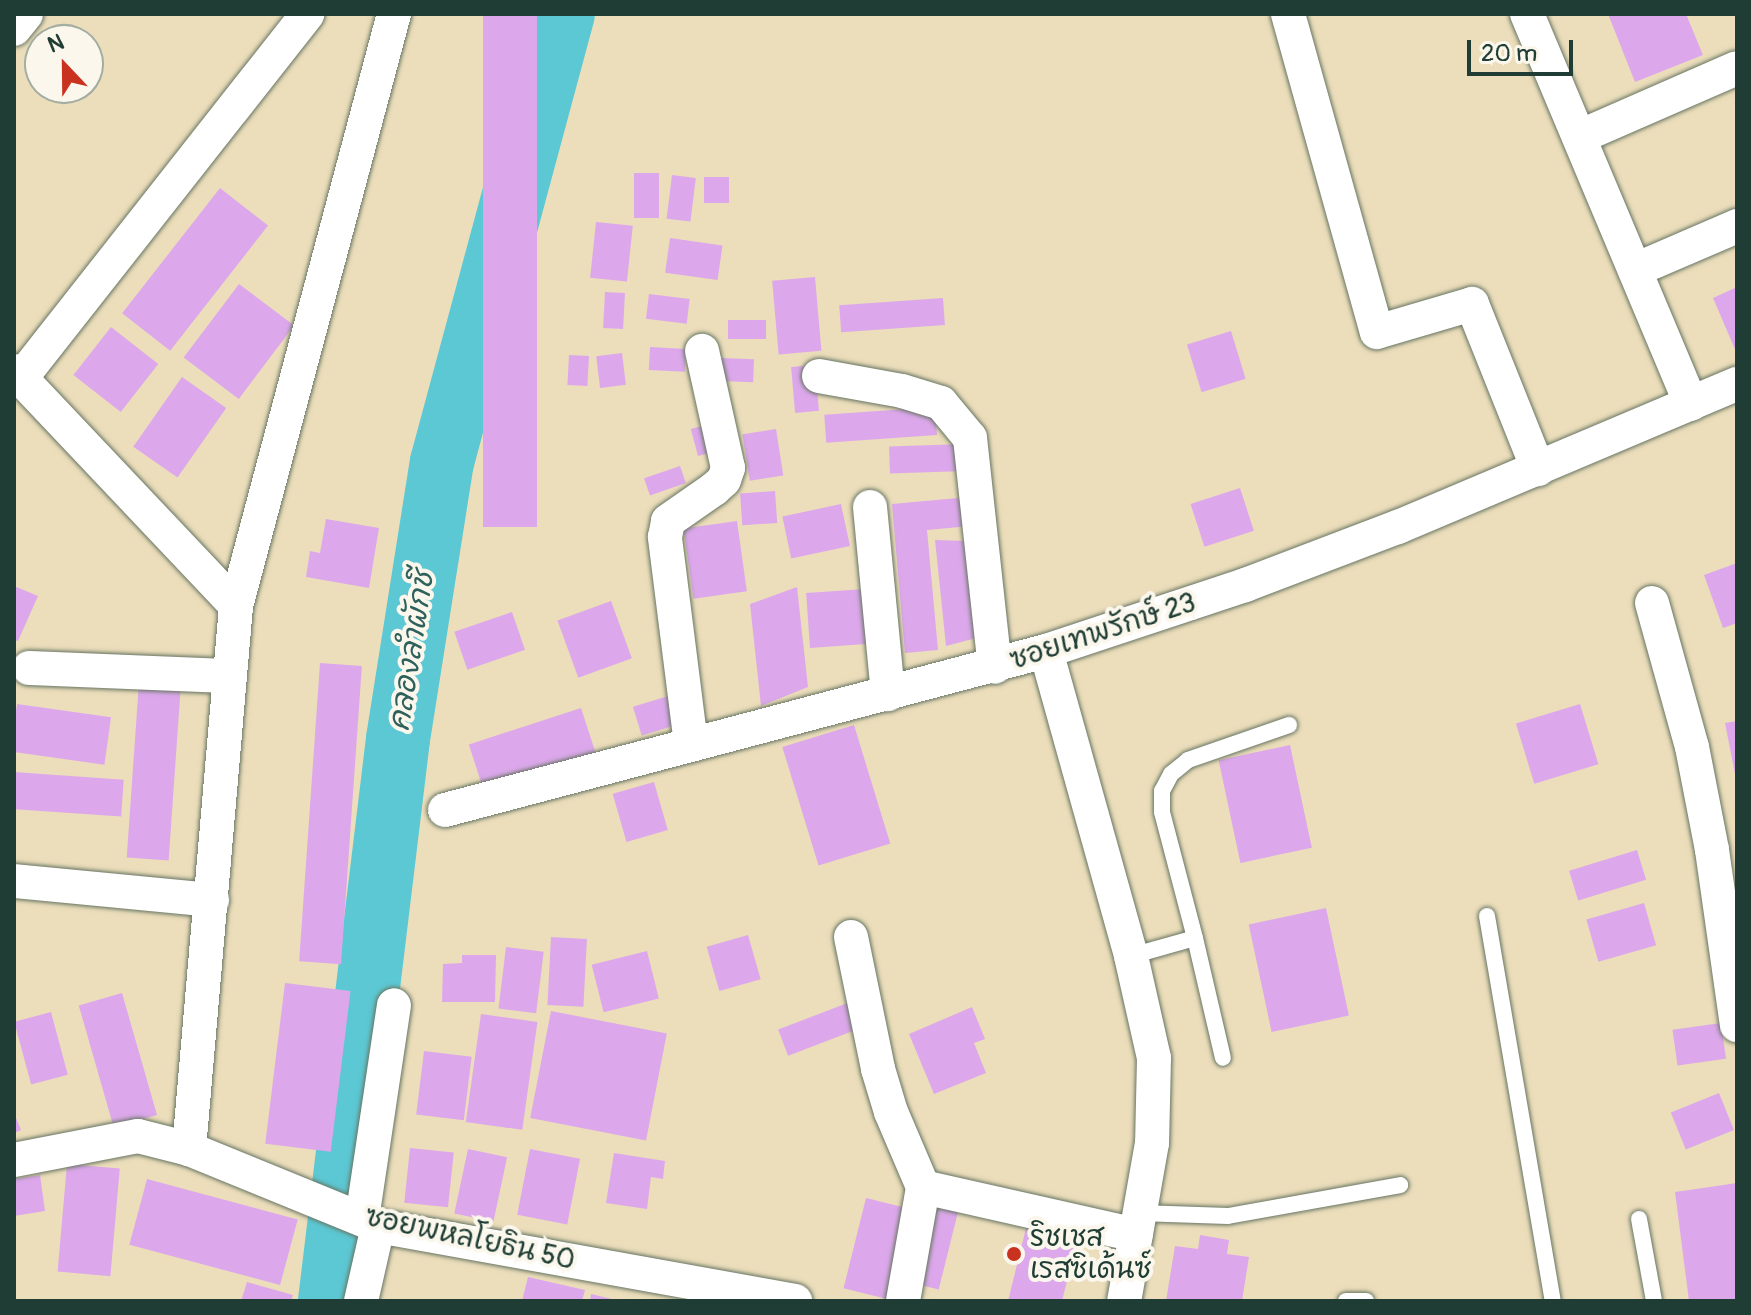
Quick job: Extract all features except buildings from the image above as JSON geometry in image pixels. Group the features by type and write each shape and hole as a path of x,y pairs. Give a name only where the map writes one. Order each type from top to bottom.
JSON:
{"street":[{"path":"14,29 26,14"},
{"path":"236,606 17,375 307,14"},
{"path":"189,1149 236,606 394,14"},
{"path":"1288,14 1377,332 1472,304 1538,469"},
{"path":"1527,14 1691,404"},
{"path":"1579,137 1737,68"},
{"path":"1635,270 1737,226"},
{"path":"691,744 665,537 668,521 714,489 724,480 728,468 702,351"},
{"path":"819,376 902,391 941,403 970,438 995,667"},
{"name":"ซอยเทพรักษ์ 23","path":"445,810 995,667 1046,651 1245,585 1538,469 1737,384"},
{"path":"870,507 888,694"},
{"path":"1652,603 1678,687 1695,762 1725,930 1737,1025"},
{"path":"1046,651 1131,956 1154,1058 1156,1100 1152,1143 1124,1301"},
{"path":"29,668 228,676"},
{"path":"14,881 212,900"},
{"path":"851,937 878,1069 891,1112 923,1187 903,1301"},
{"path":"361,1301 365,1220 394,1005"},
{"name":"ซอยพหลโยธิน 50","path":"14,1160 138,1136 189,1149 365,1220 795,1301"},
{"path":"923,1187 1138,1224"}],"lane":[{"path":"1223,1058 1162,812 1162,791 1171,774 1188,760 1289,725"},
{"path":"1487,916 1553,1301"},
{"path":"1131,956 1195,938"},
{"path":"1138,1224 1228,1216 1400,1185"},
{"path":"1639,1219 1654,1301"},
{"path":"1346,1301 1366,1301"}],"waterway":[{"name":"คลองลำผักชี","path":"330,1301 398,739 442,462 563,14"}],"place":[{"name":"ริชเชส เรสซิเด้นซ์","path":"1014,1254"}]}
